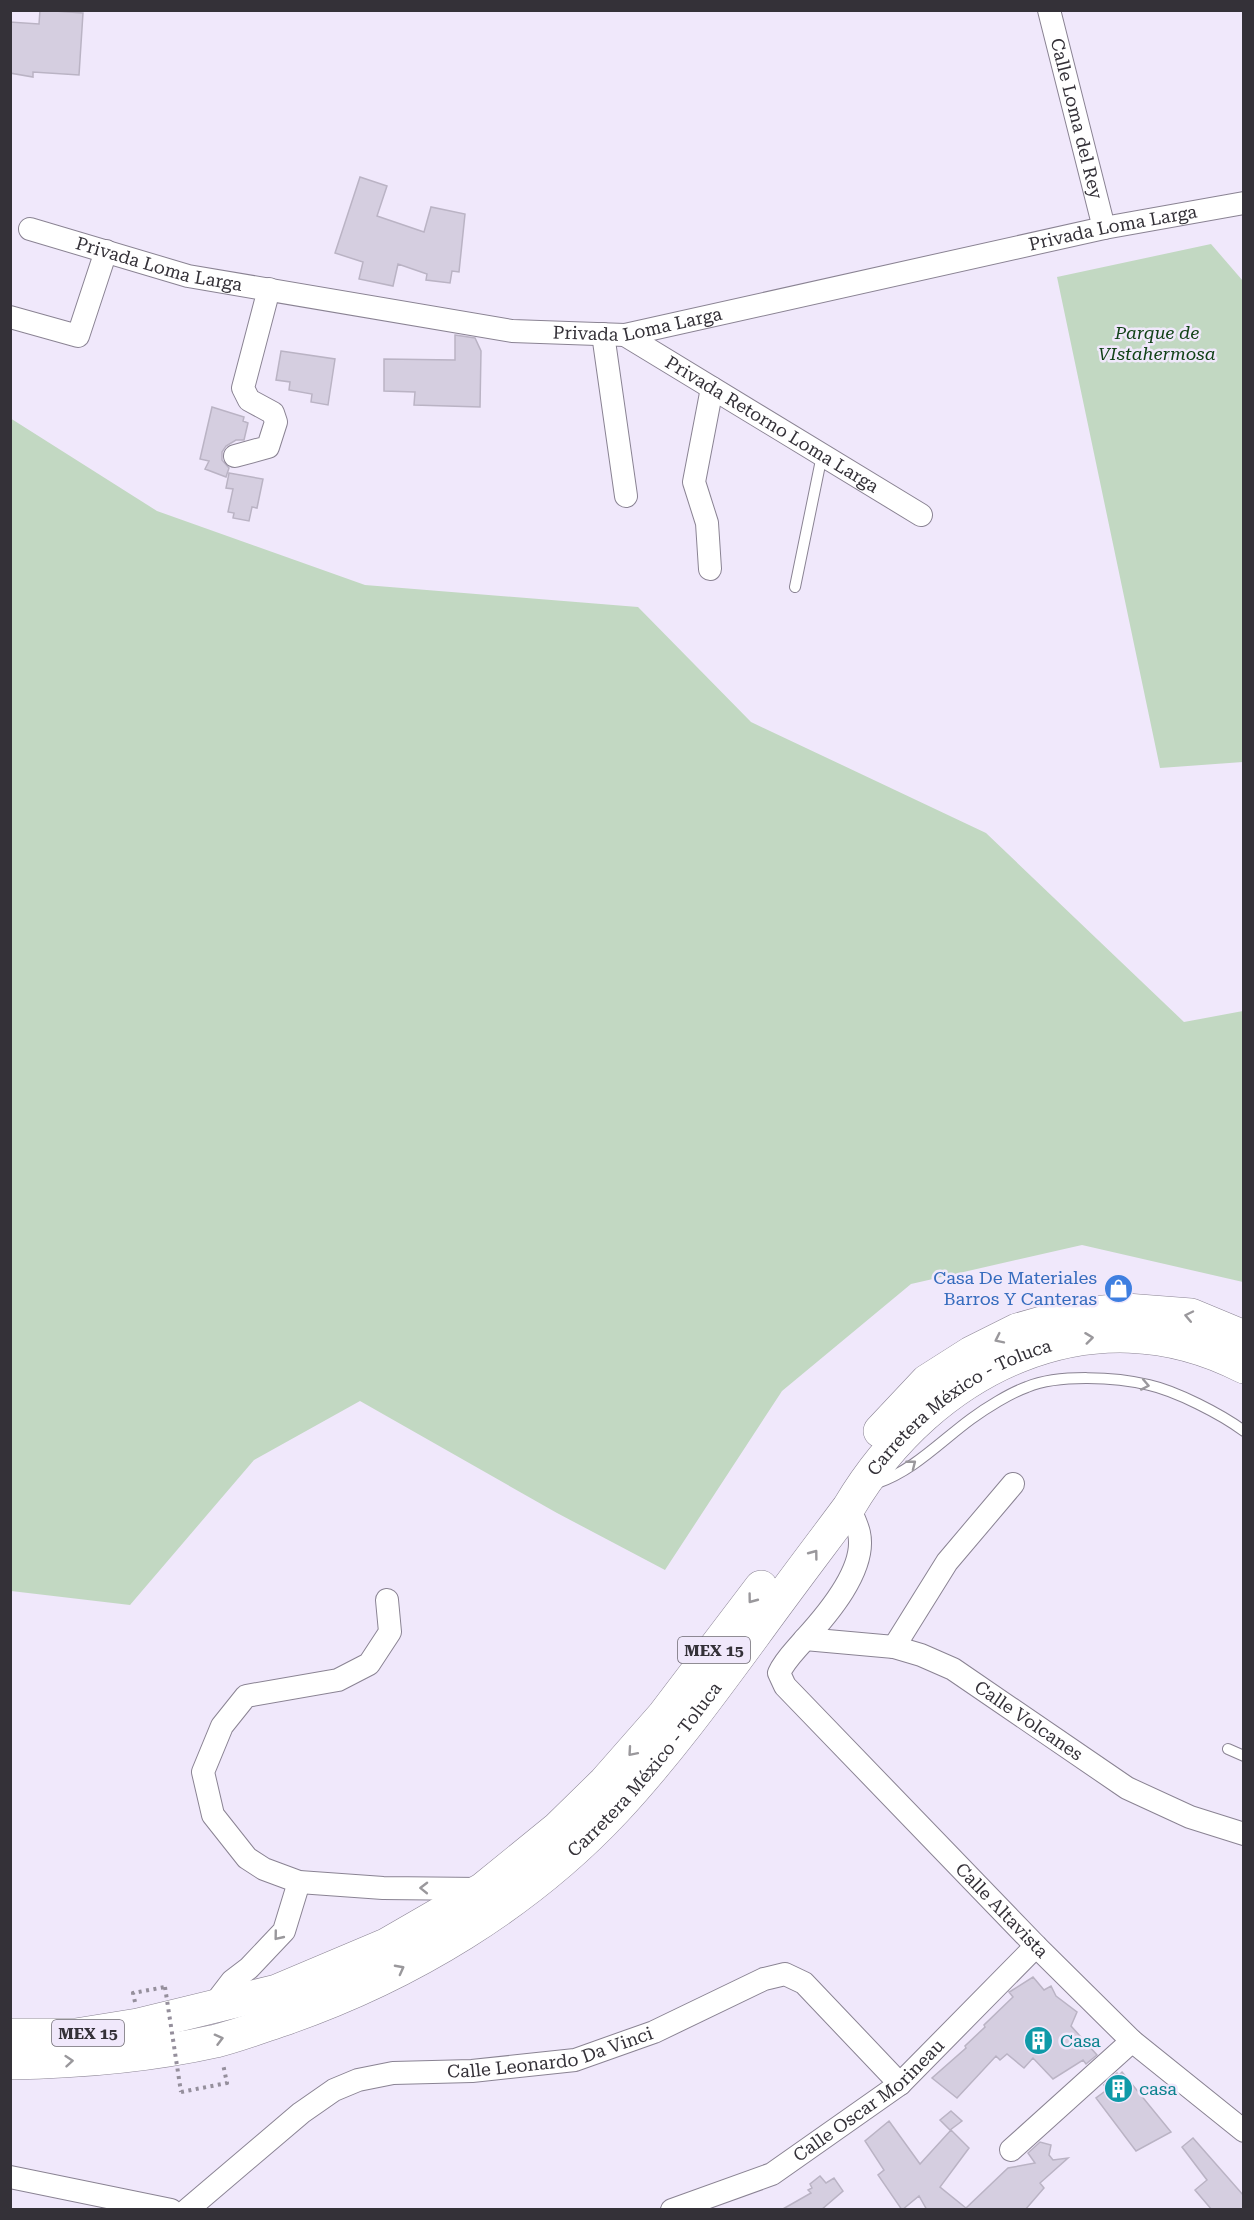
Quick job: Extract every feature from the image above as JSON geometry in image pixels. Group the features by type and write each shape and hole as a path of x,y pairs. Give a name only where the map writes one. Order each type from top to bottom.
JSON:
{"main road":[{"name":"Carretera México - Toluca","path":"10,2035 76,2035 164,2020 277,1991 386,1945 483,1889 558,1828 605,1782 663,1716 878,1434 927,1381 971,1353 1017,1330 1070,1315 1126,1310 1191,1315 1244,1337"},
{"name":"Carretera México - Toluca","path":"10,2063 54,2062 162,2052 218,2040 308,2010 357,1990 467,1932 523,1892 566,1857 614,1811 689,1723 891,1449 942,1402 967,1382 996,1364 1027,1352 1073,1340 1129,1335 1200,1349 1244,1367"}],"street":[{"name":"Calle Loma del Rey","path":"1049,10 1104,228"},
{"name":"Privada Loma Larga","path":"30,229 188,276 512,331 614,335 1104,228 1244,203"},
{"path":"10,317 78,336 106,251"},
{"path":"235,456 268,447 276,422 273,413 249,400 243,388 269,289"},
{"name":"Privada Retorno Loma Larga","path":"614,335 712,388 921,515"},
{"path":"614,335 626,496"},
{"path":"710,569 707,523 694,482 712,388"},
{"path":"894,1647 947,1562 1013,1484"},
{"path":"805,1639 850,1581 859,1557 859,1533 854,1498"},
{"path":"387,1600 390,1632 369,1664 338,1680 246,1696 222,1726 203,1772 213,1815 247,1858 264,1869 299,1882 383,1888 483,1889"},
{"name":"Calle Volcanes","path":"805,1639 894,1647 953,1669 1127,1788 1190,1817 1244,1834"},
{"name":"Calle Altavista","path":"805,1639 785,1661 779,1673 786,1686 1036,1946 1132,2041 1244,2131"},
{"path":"212,2007 232,1981 249,1968 284,1931 299,1882"},
{"name":"Calle Oscar Morineau","path":"672,2210 772,2174 900,2084 1036,1946"},
{"name":"Calle Leonardo Da Vinci","path":"187,2210 301,2113 334,2090 358,2080 393,2073 472,2071 575,2061 654,2032 764,1979 785,1974 804,1983 900,2084"},
{"path":"1011,2150 1132,2041"},
{"path":"10,2177 171,2210"}],"lane":[{"path":"795,587 822,455"},
{"path":"854,1498 896,1476 973,1417 1027,1387 1069,1378 1109,1379 1150,1385 1231,1421 1244,1431"},
{"path":"1228,1749 1244,1755"}],"path":[{"path":"133,1993 165,1987 181,2092 227,2083"}],"green space":[{"name":"Parque de VIstahermosa","path":"1211,244 1243,281 1243,762 1160,768 1057,277"},
{"path":"10,418 157,511 365,585 638,607 751,722 986,833 1184,1022 1243,1011 1243,1282 1082,1245 911,1284 782,1391 665,1570 557,1513 360,1401 254,1460 130,1605 11,1591"}],"building":[{"path":"40,10 83,13 79,75 33,72 33,77 10,73 10,22 39,24"},
{"path":"360,177 387,186 377,216 424,232 431,207 465,214 459,272 452,271 450,283 426,280 427,274 398,264 393,286 359,279 363,262 335,253"},
{"path":"455,335 475,338 481,351 480,407 414,405 415,392 384,391 384,359 455,360"},
{"path":"281,351 335,359 328,405 311,402 312,394 289,390 290,382 276,380"},
{"path":"212,407 244,417 243,421 248,423 244,440 236,440 226,446 222,452 222,460 229,468 226,477 205,469 209,461 200,459"},
{"path":"229,473 263,479 257,508 252,507 249,521 233,518 234,513 228,512 233,489 226,488"},
{"path":"1033,1977 1044,1990 1051,1986 1056,1996 1077,2012 1071,2026 1097,2055 1086,2064 1083,2060 1053,2079 1033,2058 1024,2068 1007,2054 1000,2060 996,2056 957,2098 932,2078 966,2048 965,2046 985,2027 984,2025 1013,1997 1009,1992"},
{"path":"1122,2072 1171,2132 1136,2151 1096,2098 1108,2089 1104,2085 1117,2073 1119,2075"},
{"path":"951,2111 962,2121 950,2130 940,2120"},
{"path":"889,2121 920,2164 951,2130 969,2148 940,2187 966,2208 1008,2168 1035,2163 1028,2153 1040,2142 1051,2145 1049,2155 1053,2160 1068,2158 1040,2183 1044,2188 1025,2210 927,2210 919,2196 902,2210 878,2175 884,2170 865,2141"},
{"path":"1193,2138 1244,2196 1244,2210 1212,2210 1195,2190 1207,2180 1182,2147"},
{"path":"820,2176 826,2183 834,2178 843,2191 821,2210 781,2210 811,2193 808,2190 812,2188 810,2184"}],"place":[{"name":"Casa De Materiales Barros Y Canteras","path":"1118,1288"},
{"name":"Casa","path":"1039,2041"},
{"name":"casa","path":"1118,2089"}]}
